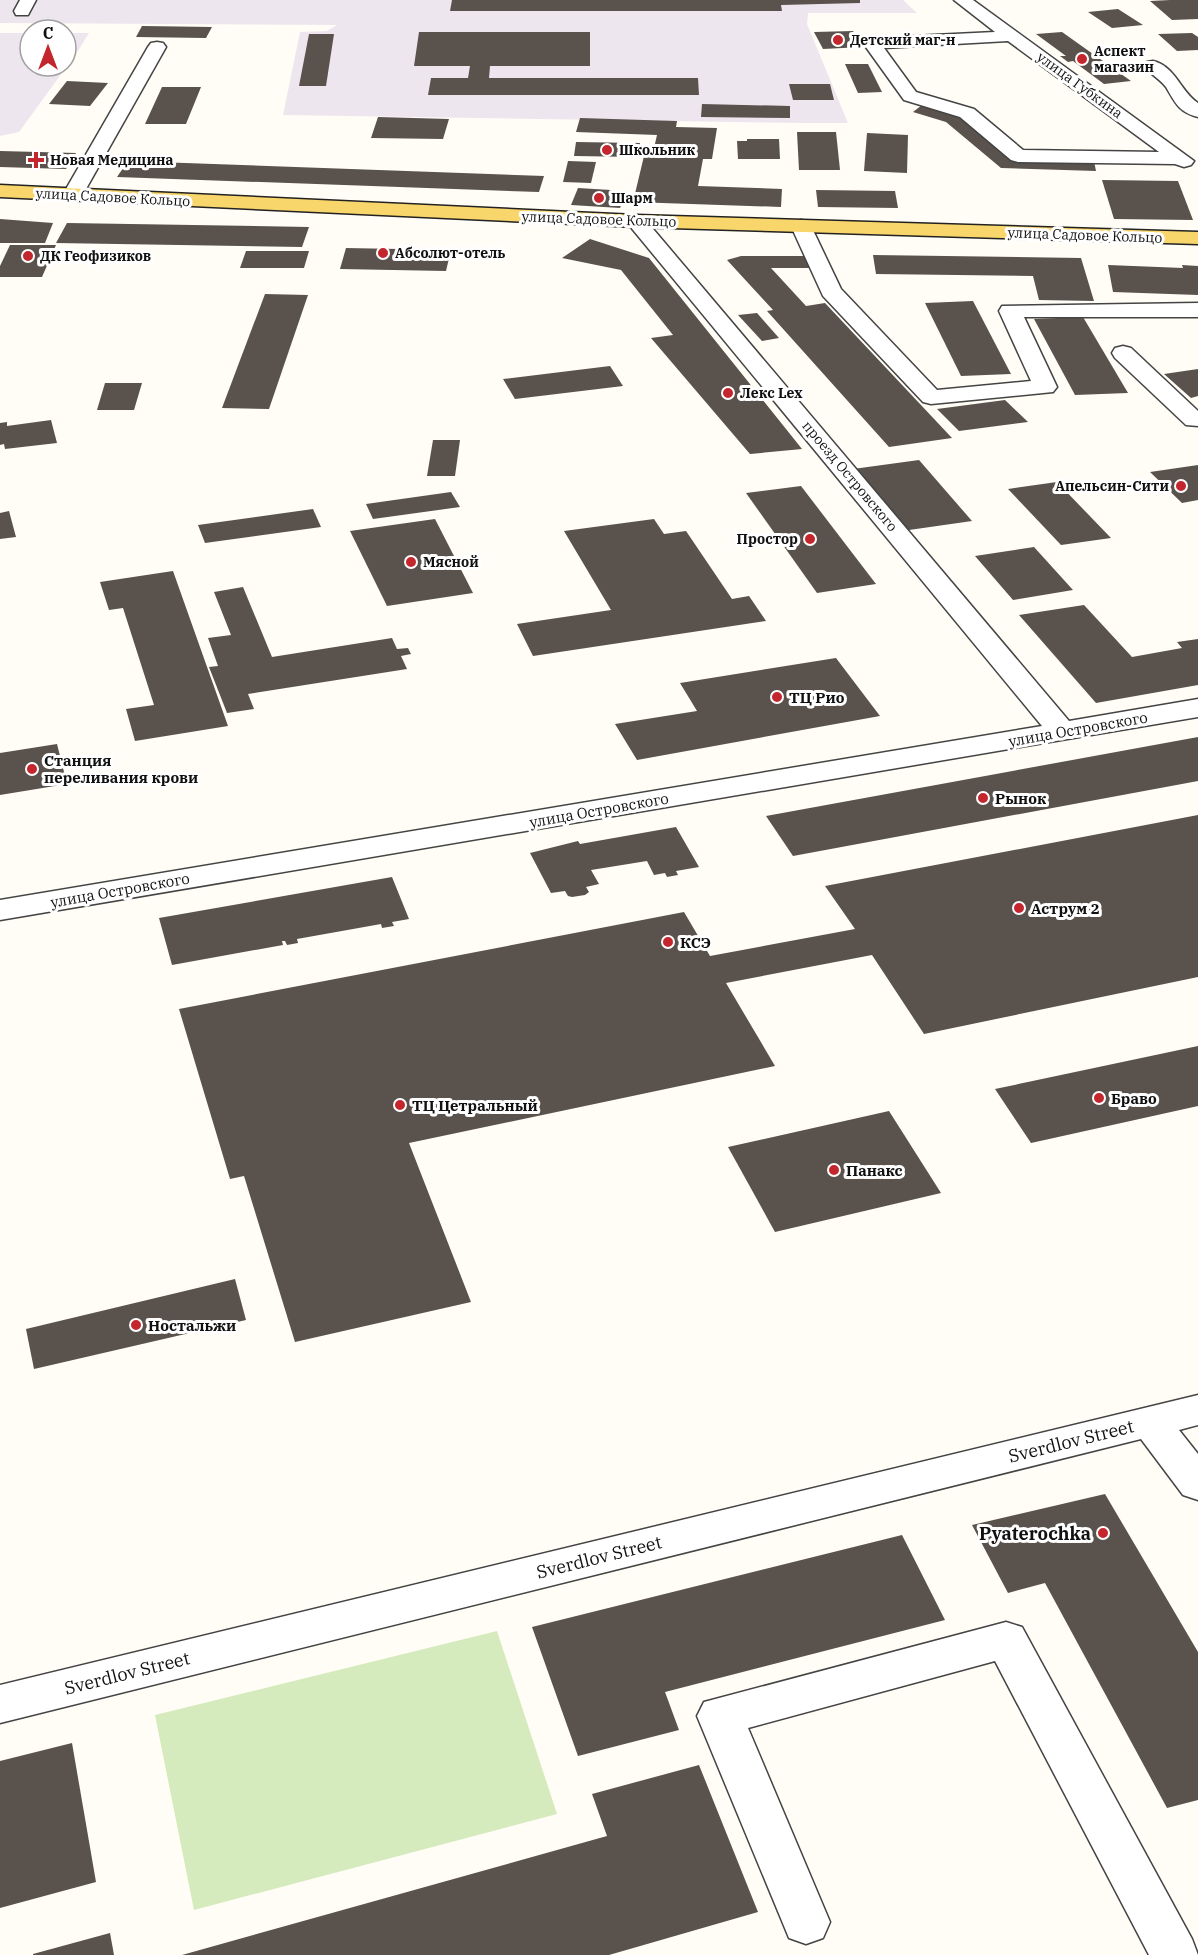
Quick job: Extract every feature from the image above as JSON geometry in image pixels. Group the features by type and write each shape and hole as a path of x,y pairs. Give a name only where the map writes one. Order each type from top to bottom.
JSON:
{"main road":[{"name":"улица Садовое Кольцо","path":"0,191 636,221 1198,238"}],"street":[{"name":"улица Губкина","path":"962,0 1198,171"},
{"path":"1012,36 872,44 910,96 967,113 1018,156 1180,158"},
{"path":"72,196 157,47"},
{"path":"1153,66 1173,84 1193,124 1154,138"},
{"path":"1135,124 1166,123"},
{"name":"проезд Островского","path":"636,221 1063,732"},
{"path":"801,226 831,291 931,397 1045,387 1010,311 1198,310"},
{"path":"1123,353 1194,420"},
{"name":"улица Островского","path":"0,910 1198,708"},
{"name":"Sverdlov Street","path":"0,1704 1198,1410"},
{"path":"1150,1421 1198,1484"},
{"path":"806,1922 720,1716 1006,1640 1175,1955"}],"shaded area":[{"path":"0,0 903,0 917,13 808,13 807,24 848,123 283,115 300,32 327,31 337,25 78,23 78,18 18,18 18,23 0,23"},
{"path":"0,33 18,33 18,78 58,78 19,132 0,136"},
{"path":"78,33 89,33 78,51"}],"green space":[{"path":"497,1631 557,1814 194,1910 155,1715"}],"building":[{"path":"452,0 860,0 860,3 781,5 782,11 450,11"},
{"path":"1198,0 1198,19 1172,20 1150,1"},
{"path":"1118,9 1143,25 1112,28 1088,12"},
{"path":"142,26 212,27 206,38 136,37"},
{"name":"Детский маг-н","path":"853,31 862,47 823,49 814,32"},
{"path":"419,32 590,32 590,66 490,66 489,78 698,78 699,95 428,95 431,78 468,78 470,66 414,66"},
{"name":"Аспект магазин","path":"1062,32 1131,81 1104,84 1073,61 1068,62 1060,56 1066,56 1036,34"},
{"path":"1192,33 1198,37 1198,50 1177,51 1158,34"},
{"path":"309,34 334,34 326,86 299,86"},
{"path":"845,64 868,64 882,92 858,93"},
{"path":"67,81 108,83 90,106 49,104"},
{"path":"789,84 830,84 834,100 793,100"},
{"path":"162,87 201,87 186,124 145,124"},
{"path":"702,104 790,106 790,118 701,117"},
{"path":"922,105 956,115 1009,158 1094,161 1096,171 1001,168 946,122 913,112"},
{"path":"378,117 449,119 443,139 371,138"},
{"path":"580,118 677,121 676,127 717,128 712,159 703,159 698,186 782,189 781,207 633,202 644,156 652,157 657,135 576,132"},
{"path":"797,132 836,132 840,170 799,170"},
{"path":"867,133 908,135 907,173 864,171"},
{"path":"747,139 779,139 780,159 738,159 737,141 747,141"},
{"name":"Школьник","path":"576,142 640,143 638,157 574,156"},
{"name":"Новая Медицина","path":"0,151 76,153 66,169 0,167"},
{"path":"128,161 544,176 539,192 117,177"},
{"path":"568,161 596,162 591,183 563,182"},
{"path":"1102,180 1178,181 1193,220 1114,219"},
{"name":"Шарм","path":"578,188 627,191 620,208 571,205"},
{"path":"816,190 895,191 898,208 818,207"},
{"path":"0,219 53,223 45,243 0,243"},
{"path":"67,223 309,227 302,247 56,243"},
{"name":"Лекс Lex","path":"590,239 649,258 802,449 750,454 651,338 673,335 621,270 562,258"},
{"name":"ДК Геофизиков","path":"10,245 56,245 42,277 0,277 0,266"},
{"path":"346,248 451,250 446,271 340,269"},
{"path":"246,251 309,251 304,268 240,268"},
{"path":"873,255 1081,258 1094,301 1039,300 1033,276 876,274"},
{"path":"741,256 809,256 812,268 771,268 806,306 825,303 952,438 889,447 767,311 773,310 727,260"},
{"path":"1108,265 1183,268 1182,265 1198,266 1198,295 1113,292"},
{"path":"265,294 308,295 269,409 222,408"},
{"path":"973,301 1011,374 961,376 925,303"},
{"path":"757,313 779,338 762,341 738,315"},
{"path":"1083,317 1128,393 1075,395 1034,319"},
{"path":"610,366 623,386 515,399 503,379"},
{"path":"1198,369 1198,396 1191,398 1164,374"},
{"path":"105,383 142,383 134,410 97,410"},
{"path":"1005,400 1028,422 959,431 937,409"},
{"path":"51,420 57,443 5,449 4,444 0,445 0,423 7,422 7,426"},
{"path":"433,440 460,440 455,476 427,476"},
{"path":"919,460 972,521 902,531 853,469"},
{"name":"Апельсин-Сити","path":"1198,465 1198,500 1182,503 1150,472"},
{"path":"1057,482 1111,538 1061,545 1008,489"},
{"name":"Простор","path":"801,486 876,584 817,593 746,493"},
{"path":"451,492 460,507 373,519 366,504"},
{"path":"313,509 321,527 205,543 198,525"},
{"path":"9,511 16,537 0,539 0,513"},
{"name":"Мясной","path":"435,519 473,593 387,606 350,531"},
{"path":"654,519 664,534 686,531 732,599 749,596 766,621 533,656 517,624 611,610 564,531"},
{"path":"1034,547 1073,590 1013,600 975,556"},
{"path":"173,571 228,726 135,741 126,709 154,705 123,608 109,610 100,582"},
{"path":"243,587 272,657 392,638 397,649 408,648 411,654 401,656 407,669 248,694 254,709 227,713 209,667 218,666 208,638 231,635 214,592"},
{"path":"1084,605 1132,657 1182,648 1177,642 1198,639 1198,685 1096,703 1019,615"},
{"name":"ТЦ Рио","path":"836,658 880,716 637,760 615,724 697,711 680,683"},
{"name":"Рынок","path":"1198,737 1198,781 793,856 766,816"},
{"name":"Станция переливания крови","path":"57,744 67,784 0,795 0,753"},
{"name":"ТЦ Цетральный","path":"1198,815 1198,977 924,1034 872,955 726,983 775,1066 409,1143 471,1302 295,1342 244,1176 230,1179 179,1009 684,912 710,956 855,929 825,886"},
{"path":"676,827 699,867 676,871 678,875 667,877 665,873 654,875 647,861 591,870 599,884 586,887 589,892 585,895 572,897 568,896 565,891 551,893 530,853 578,841 580,844"},
{"path":"392,877 409,919 392,922 394,926 382,928 381,924 297,939 298,943 287,945 285,941 282,941 283,945 172,965 159,918"},
{"name":"Браво","path":"1198,1046 1198,1106 1031,1143 995,1089"},
{"name":"Панакс","path":"889,1111 941,1193 775,1232 728,1147"},
{"name":"Ностальжи","path":"235,1279 246,1320 34,1369 26,1329"},
{"path":"1105,1494 1198,1652 1198,1800 1167,1808 1045,1583 1008,1593 972,1525"},
{"path":"902,1535 945,1620 665,1692 679,1730 578,1756 532,1627"},
{"path":"72,1743 96,1882 0,1908 0,1761"},
{"path":"699,1765 758,1912 609,1955 182,1955 607,1836 592,1794"},
{"path":"110,1933 114,1955 33,1955 33,1954"}],"place":[{"name":"Детский маг-н","path":"838,40"},
{"name":"Аспект магазин","path":"1082,59"},
{"name":"Школьник","path":"607,150"},
{"name":"Новая Медицина","path":"36,160"},
{"name":"Шарм","path":"599,198"},
{"name":"Абсолют-отель","path":"383,253"},
{"name":"ДК Геофизиков","path":"28,256"},
{"name":"Лекс Lex","path":"728,393"},
{"name":"Апельсин-Сити","path":"1181,486"},
{"name":"Простор","path":"810,539"},
{"name":"Мясной","path":"411,562"},
{"name":"ТЦ Рио","path":"777,697"},
{"name":"Станция переливания крови","path":"32,769"},
{"name":"Рынок","path":"983,798"},
{"name":"Аструм 2","path":"1019,908"},
{"name":"КСЭ","path":"668,942"},
{"name":"Браво","path":"1099,1098"},
{"name":"ТЦ Цетральный","path":"400,1105"},
{"name":"Панакс","path":"834,1170"},
{"name":"Ностальжи","path":"136,1325"},
{"name":"Pyaterochka","path":"1103,1533"}]}
